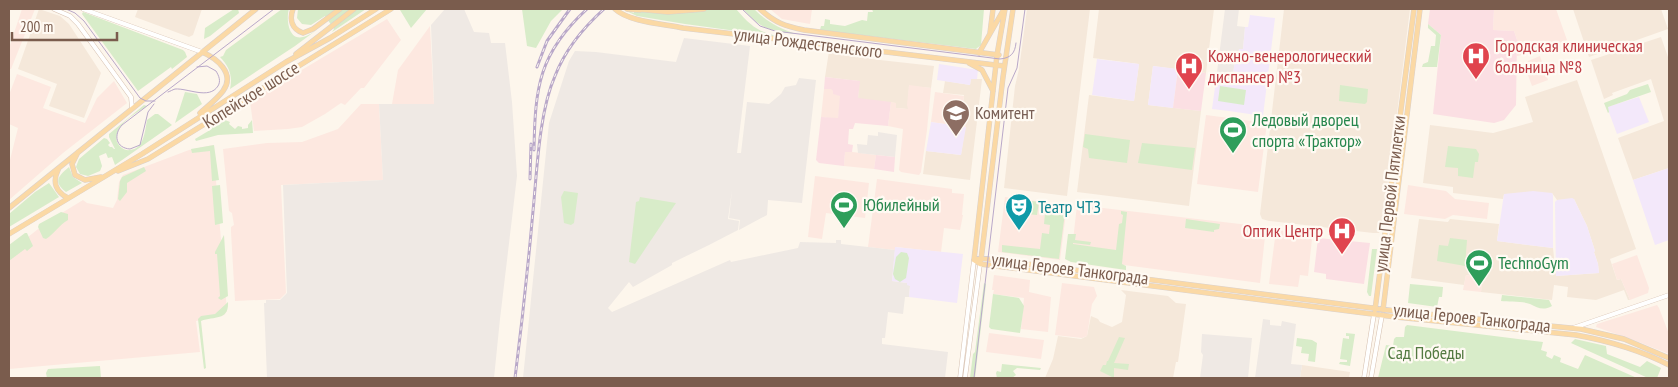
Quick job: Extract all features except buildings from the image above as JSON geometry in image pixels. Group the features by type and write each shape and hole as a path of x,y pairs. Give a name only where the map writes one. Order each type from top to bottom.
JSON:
{"main road":[{"path":"54,9 70,16 78,24 131,97 132,108"},
{"path":"83,9 202,52 216,59 221,64 225,73 226,84 221,94 192,121"},
{"path":"9,208 256,9"},
{"path":"293,9 292,25 296,30 303,33 313,29 340,9"},
{"path":"286,62 354,9"},
{"name":"Копейское шоссе","path":"9,234 106,176 286,62 330,38 376,9"},
{"name":"Копейское шоссе","path":"106,176 148,159 392,9"},
{"name":"улица Рождественского","path":"615,9 621,14 633,18 683,28 1004,66"},
{"path":"627,9 668,12 704,9"},
{"name":"улица Рождественского","path":"760,9 784,26 826,34 1006,56"},
{"path":"989,36 992,9"},
{"path":"979,53 1004,9"},
{"path":"960,378 997,55 1004,9"},
{"path":"964,378 1013,9"},
{"name":"улица Первой Пятилетки","path":"1364,378 1414,9"},
{"name":"улица Первой Пятилетки","path":"1371,378 1383,308 1420,9"},
{"path":"825,45 826,34"},
{"path":"958,60 982,70 993,91"},
{"path":"78,151 72,164 76,176 85,180 106,176"},
{"path":"60,166 55,175 55,184 61,194 68,198"},
{"path":"982,188 990,190"},
{"path":"1384,238 1391,239"},
{"name":"улица Героев Танкограда","path":"974,260 981,258 1383,308 1573,328 1669,295"},
{"name":"улица Героев Танкограда","path":"974,260 980,264 1261,300 1382,315 1569,334 1626,346 1669,365"},
{"path":"1061,274 1062,268"},
{"path":"1261,300 1262,293"},
{"path":"1569,334 1573,328 1624,339 1669,358"}],"shaded area":[{"path":"22,9 35,9 11,69 9,69 9,48"},
{"path":"39,9 60,16 69,24 101,73 84,118 49,106 57,84 18,69"},
{"path":"138,9 202,9 193,35 189,37 135,17"},
{"path":"445,9 464,9 474,32 489,33 491,43 505,43 512,102 517,176 494,378 267,378 264,303 266,303 266,300 280,300 287,293 283,185 383,180 379,104 434,104 431,25"},
{"path":"770,9 812,9 810,24 782,19"},
{"path":"1027,9 1090,9 1067,196 1004,188 1015,86"},
{"path":"1099,9 1214,9 1206,73 1153,66 1148,105 1201,111 1189,206 1077,192 1089,95 1134,101 1139,64 1093,58"},
{"path":"1225,9 1239,9 1237,26 1245,27 1243,49 1239,49 1237,59 1235,60 1232,82 1216,80"},
{"path":"1284,9 1410,9 1383,227 1379,233 1262,219 1260,214"},
{"name":"Городская клиническая больница №8","path":"1430,9 1494,9 1493,30 1514,31 1517,40 1516,105 1504,120 1494,123 1433,114 1441,35 1428,24"},
{"path":"1494,9 1556,9 1567,40 1533,53 1517,56 1517,40 1514,31 1493,30"},
{"path":"1573,9 1661,9 1668,29 1589,57"},
{"path":"1250,15 1275,18 1263,116 1212,109 1216,80 1232,82 1235,59 1238,59 1239,49 1243,49 1245,27 1248,27"},
{"path":"387,19 401,40 364,88 361,88 345,105 341,103 302,127 254,131 250,101"},
{"path":"430,26 434,104 392,104 398,70"},
{"path":"1661,37 1669,60 1669,168 1633,180 1618,138 1664,121 1651,79 1612,93 1613,95 1604,99 1591,60"},
{"path":"684,38 750,46 737,153 741,153 747,102 769,104 781,94 785,87 796,85 799,78 816,80 802,203 768,200 767,215 739,230 740,220 729,218 732,190 728,219 739,221 738,230 672,263 672,265 633,287 629,282 608,308 612,312 730,260 731,262 798,248 800,242 836,243 836,240 841,240 841,244 895,250 892,281 907,283 910,286 909,297 905,297 903,314 888,312 885,338 882,338 882,344 948,352 945,378 523,378 549,123 569,61 575,51 676,62"},
{"path":"829,51 871,55 871,59 934,66 931,88 909,86 908,109 896,108 896,103 858,99 859,81 825,77"},
{"path":"1540,56 1548,80 1532,86 1525,67 1528,61"},
{"path":"1097,59 1139,64 1134,101 1092,95"},
{"path":"939,64 978,70 977,79 971,79 970,85 937,80"},
{"path":"1153,66 1178,69 1173,108 1148,105"},
{"name":"Кожно-венерологический диспансер №3","path":"1178,69 1206,73 1201,111 1173,108"},
{"path":"17,74 51,87 43,108 85,123 97,98 114,81 127,103 63,153 9,200 9,164 18,128 9,124 9,95"},
{"path":"825,77 860,81 858,98 891,102 888,126 855,123 853,129 849,129 848,144 853,145 852,152 845,152 844,166 819,163 816,160 821,117 838,118 840,96 833,94 831,89 824,89"},
{"path":"971,79 982,79 970,180 923,174 926,151 961,155 968,107 963,106 964,95 943,93 945,81 970,85"},
{"path":"1577,80 1636,249 1610,259 1617,280 1621,279 1630,300 1628,300 1624,290 1596,300 1567,297 1568,287 1554,285 1552,300 1481,292 1482,278 1466,275 1464,285 1411,278 1419,219 1448,222 1450,219 1499,224 1497,241 1553,248 1556,276 1599,273 1595,251 1587,226 1574,199 1557,200 1552,193 1504,194 1503,199 1453,193 1453,187 1423,183 1430,125 1493,133 1533,122 1525,97"},
{"path":"909,85 931,88 927,130 919,175 899,170 903,129 888,126 891,102 896,103 896,108 908,109"},
{"path":"824,89 832,89 841,96 838,119 821,117"},
{"path":"935,92 964,96 963,106 967,107 966,127 931,122"},
{"path":"1639,97 1649,122 1617,134 1607,107"},
{"path":"361,104 379,104 383,180 281,185 286,293 280,299 235,301 231,232 231,227 234,225 232,213 229,211 223,149 267,143 302,142 338,129"},
{"name":"Ледовый дворец спорта «Трактор»","path":"1206,115 1267,123 1258,192 1197,184"},
{"path":"931,122 966,127 961,155 926,151"},
{"path":"878,132 897,135 895,157 858,153 857,144 867,145 868,135 878,136"},
{"path":"213,145 227,311 224,315 196,321 200,352 9,369 9,252 47,222 83,200 87,203 113,208 117,200 119,182 123,175 189,150"},
{"path":"845,151 876,155 874,169 844,166"},
{"path":"876,155 895,157 894,172 874,169"},
{"path":"1669,168 1669,240 1655,245 1633,180"},
{"path":"815,176 869,183 865,218 826,213 822,239 808,237"},
{"path":"877,179 952,189 952,193 964,194 960,230 944,228 941,252 896,247 895,250 868,247"},
{"path":"1408,185 1446,191 1455,199 1489,203 1487,219 1453,215 1445,219 1404,214"},
{"path":"1533,191 1552,193 1553,195 1553,248 1497,241 1504,194"},
{"path":"1005,197 1067,205 1060,260 998,252"},
{"path":"1572,198 1587,226 1595,251 1599,273 1556,276 1555,202"},
{"path":"1077,205 1266,227 1260,283 1071,258"},
{"path":"1276,230 1302,233 1301,238 1312,239 1308,276 1300,275 1298,287 1269,284"},
{"name":"Оптик Центр","path":"1318,238 1370,243 1364,284 1326,279 1326,274 1314,272"},
{"path":"895,247 963,254 957,303 909,297 910,286 907,283 892,281"},
{"path":"1637,255 1649,288 1648,293 1630,300 1621,279 1617,280 1612,264"},
{"path":"994,275 1030,280 1029,292 1051,297 1048,332 1021,329 1024,298 993,294"},
{"path":"1466,275 1483,278 1481,292 1463,290"},
{"path":"1062,283 1094,287 1097,296 1092,304 1087,336 1082,338 1055,335"},
{"path":"1121,290 1168,296 1176,303 1186,304 1178,362 1176,362 1173,378 1045,378 1053,359 1058,336 1081,339 1087,336 1091,316 1112,327 1122,322 1126,295"},
{"path":"1657,305 1669,334 1669,354 1596,327 1597,324"},
{"path":"1263,319 1270,320 1270,325 1281,326 1282,321 1296,324 1291,364 1302,365 1300,378 1255,378"},
{"path":"989,333 1044,340 1041,359 986,352"},
{"path":"1202,334 1252,338 1248,378 1200,378 1203,355 1201,352"},
{"path":"1302,365 1350,372 1349,378 1300,378"}],"green space":[{"path":"234,9 238,9 239,13 204,39 205,28"},
{"path":"282,9 289,9 288,23 294,36 305,36 318,29 295,46 230,89 230,72 220,57 223,56 226,50"},
{"path":"298,9 366,9 332,32 334,29 325,16 311,25 302,24 297,18"},
{"path":"427,9 411,28 400,10"},
{"path":"522,9 563,9 551,21 536,48 527,46"},
{"path":"634,9 736,9 753,26 764,32 788,38 637,16 624,10 634,13"},
{"path":"743,9 754,9 774,24 796,34 766,28"},
{"path":"872,9 984,9 981,45 976,49 820,30 821,26 824,26 825,19 830,20 830,24 845,26 862,20 867,21 868,12 873,12"},
{"path":"83,12 183,50 187,57 138,91 82,14"},
{"path":"1428,24 1441,35 1437,67 1422,67 1423,64 1428,62 1431,46 1435,46 1436,35 1428,28"},
{"path":"1648,84 1651,92 1608,107 1608,113 1604,103 1627,94 1630,90"},
{"path":"1340,85 1368,89 1367,102 1365,104 1339,101"},
{"path":"1220,86 1246,90 1244,105 1218,101"},
{"path":"185,92 197,94 202,104 175,123"},
{"path":"144,105 147,106 131,116 118,130 117,142 119,146 126,150 135,149 143,139 147,120 155,114 158,114 172,125 115,165 112,157 108,158 106,153 99,156 102,166 100,171 88,176 80,174 76,167 79,159 104,138 110,143 108,145 110,147 115,149 109,134"},
{"path":"230,111 230,115 225,120 230,122 229,124 235,129 238,126 242,127 242,129 248,128 252,120 253,133 218,135 196,141 195,139 210,130 209,126"},
{"path":"1085,134 1130,140 1127,163 1089,158 1088,149 1083,147"},
{"path":"1142,143 1195,148 1192,170 1138,163"},
{"path":"214,145 219,180 212,181 210,151 192,153 191,149"},
{"path":"1448,146 1476,149 1479,154 1478,162 1475,162 1473,178 1458,176 1458,168 1445,167"},
{"path":"69,167 73,177 82,183 66,192 59,185 58,179"},
{"path":"144,167 146,171 127,183 127,192 120,201 118,199 122,177"},
{"path":"49,183 59,197 9,227 9,214"},
{"path":"220,185 223,223 215,225 212,186"},
{"path":"564,191 578,193 574,223 571,225 564,223 561,197"},
{"path":"640,197 676,203 635,264 629,262 636,202 639,201"},
{"path":"1008,198 1039,202 1037,215 1006,212"},
{"path":"1046,203 1066,205 1059,259 1002,252 1002,245 1040,249 1042,233 1049,234 1050,225 1044,224"},
{"path":"1121,211 1127,212 1122,264 1126,266 1126,270 1071,262 1065,259 1068,234 1076,234 1075,240 1091,242 1090,245 1073,244 1116,250 1119,224 1122,223 1123,215"},
{"path":"61,212 68,214 68,220 46,239 43,238 38,227 39,224"},
{"path":"1186,219 1220,224 1219,229 1214,230 1214,232 1185,228"},
{"path":"27,233 33,246 27,251 25,249 9,261 9,245"},
{"path":"224,235 228,296 221,300 218,298 220,296 217,254 215,252"},
{"path":"1450,238 1467,240 1465,266 1437,261 1439,245 1448,246"},
{"path":"1372,249 1377,249 1371,296 1369,296 1367,292"},
{"path":"901,252 907,253 909,258 906,278 900,282 895,279 893,274 896,257"},
{"path":"984,283 986,284 975,378 970,378 973,354 975,352"},
{"path":"1410,284 1443,287 1442,297 1439,297 1437,307 1408,303"},
{"path":"993,294 1019,298 1024,306 1020,333 991,329 989,327"},
{"path":"1502,295 1549,300 1552,306 1541,308 1527,303 1501,301"},
{"path":"228,302 228,308 224,315 201,321 206,368 204,369 198,319 201,316 215,314"},
{"name":"Сад Победы","path":"1407,325 1543,342 1541,350 1547,352 1546,356 1552,359 1554,355 1561,358 1560,362 1578,369 1585,355 1637,378 1378,378 1386,345 1393,346 1396,337 1404,337"},
{"path":"1346,333 1355,334 1350,366 1339,364 1340,362 1347,362 1347,360 1340,359 1343,338 1349,339"},
{"path":"1119,337 1125,338 1114,363 1129,364 1128,370 1114,368 1114,378 1100,371 1103,365 1106,365"},
{"path":"1297,338 1312,340 1317,343 1315,362 1308,361 1309,354 1301,353 1302,347 1296,346"},
{"path":"1575,339 1606,346 1607,354 1640,367 1647,361 1661,368 1657,378 1648,378 1571,343"},
{"path":"1002,364 1041,368 1040,370 1017,368 1013,371 1016,375 1012,378 997,378 996,373 997,371 1001,372"},
{"path":"100,366 101,378 47,378 46,373 48,369"}],"tram line":[{"path":"66,9 75,13 84,21 140,98 146,101 155,101"},
{"path":"154,104 148,112 140,145 130,149 119,144 117,133 122,125 274,9"},
{"path":"742,9 760,26 775,31 1000,59 1012,54 1016,43"},
{"path":"974,378 1008,88 1017,68 1025,9"},
{"path":"168,92 175,89 204,93 214,90 219,82 216,71 207,66 197,67"}],"railway":[{"path":"537,67 547,41 570,9"},
{"path":"534,150 539,89 549,56 571,25 587,9"},
{"path":"515,378 545,107 559,66 569,48 604,9"},
{"path":"530,179 531,144"}],"place":[{"name":"Городская клиническая больница №8","path":"1476,80"},
{"name":"Кожно-венерологический диспансер №3","path":"1189,90"},
{"name":"Комитент","path":"956,137"},
{"name":"Ледовый дворец спорта «Трактор»","path":"1233,154"},
{"name":"Юбилейный","path":"844,229"},
{"name":"Театр ЧТЗ","path":"1019,231"},
{"name":"Оптик Центр","path":"1342,255"},
{"name":"TechnoGym","path":"1479,287"}]}
